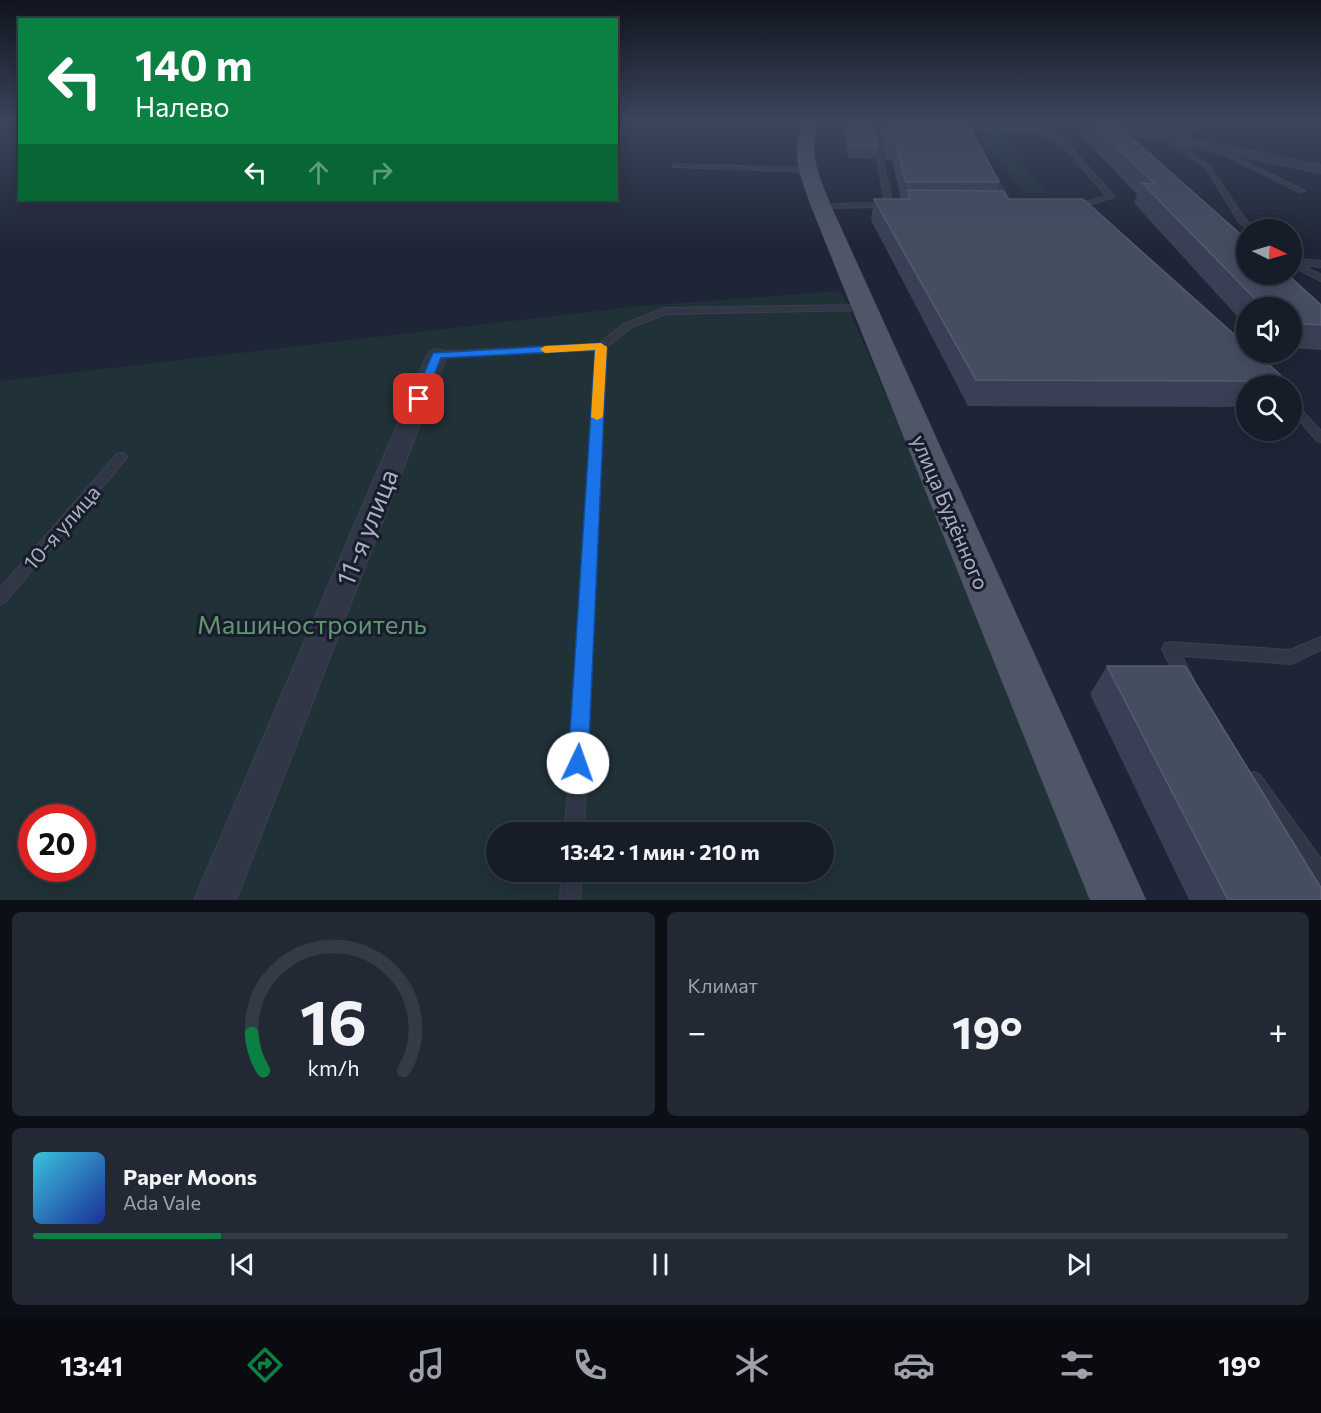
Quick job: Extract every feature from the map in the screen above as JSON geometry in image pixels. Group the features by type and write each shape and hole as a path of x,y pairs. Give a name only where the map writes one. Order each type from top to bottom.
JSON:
{"main road":[{"name":"улица Будённого","path":"806,164 863,308 1118,900"}],"street":[{"path":"1297,164 1321,169"},
{"name":"11-я улица","path":"215,900 437,355"}],"lane":[{"path":"881,164 890,205"},
{"path":"1066,208 1077,208 1111,196 1082,164"},
{"path":"1203,164 1208,167 1241,219"},
{"path":"1246,164 1301,191"},
{"path":"675,166 808,170"},
{"path":"987,167 1010,207"},
{"path":"821,206 900,205"},
{"path":"999,207 1021,207"},
{"path":"1077,208 1086,216"},
{"path":"1302,263 1321,264"},
{"path":"1302,268 1321,278"},
{"path":"437,355 601,347 627,326 665,311 863,308"},
{"path":"575,822 601,347"},
{"path":"1302,417 1321,438"},
{"name":"10-я улица","path":"0,598 121,457"},
{"path":"1194,696 1170,649 1291,657 1321,643"},
{"path":"1241,762 1321,876"},
{"path":"570,900 571,882"}],"green space":[{"path":"1001,164 1023,164 1047,193 1025,193"},
{"name":"Машиностроитель","path":"841,291 1102,900 0,900 0,381 639,306"}],"building":[{"path":"901,164 989,164 999,182 906,182"},
{"path":"1134,164 1161,164 1236,230 1236,279 1142,183 1155,184"},
{"path":"908,190 1003,191 1008,199 1083,199 1236,336 1236,363 1267,363 1280,375 1236,375 1236,381 976,380 874,199 910,199"},
{"path":"1242,285 1299,285 1321,305 1321,325 1302,324 1302,297 1253,297"},
{"path":"1107,666 1185,666 1321,888 1321,900 1228,900"}],"slow traffic":[{"path":"545,349 601,347 597,417"}],"route":[{"path":"419,399 437,355 601,347 578,763"}]}
